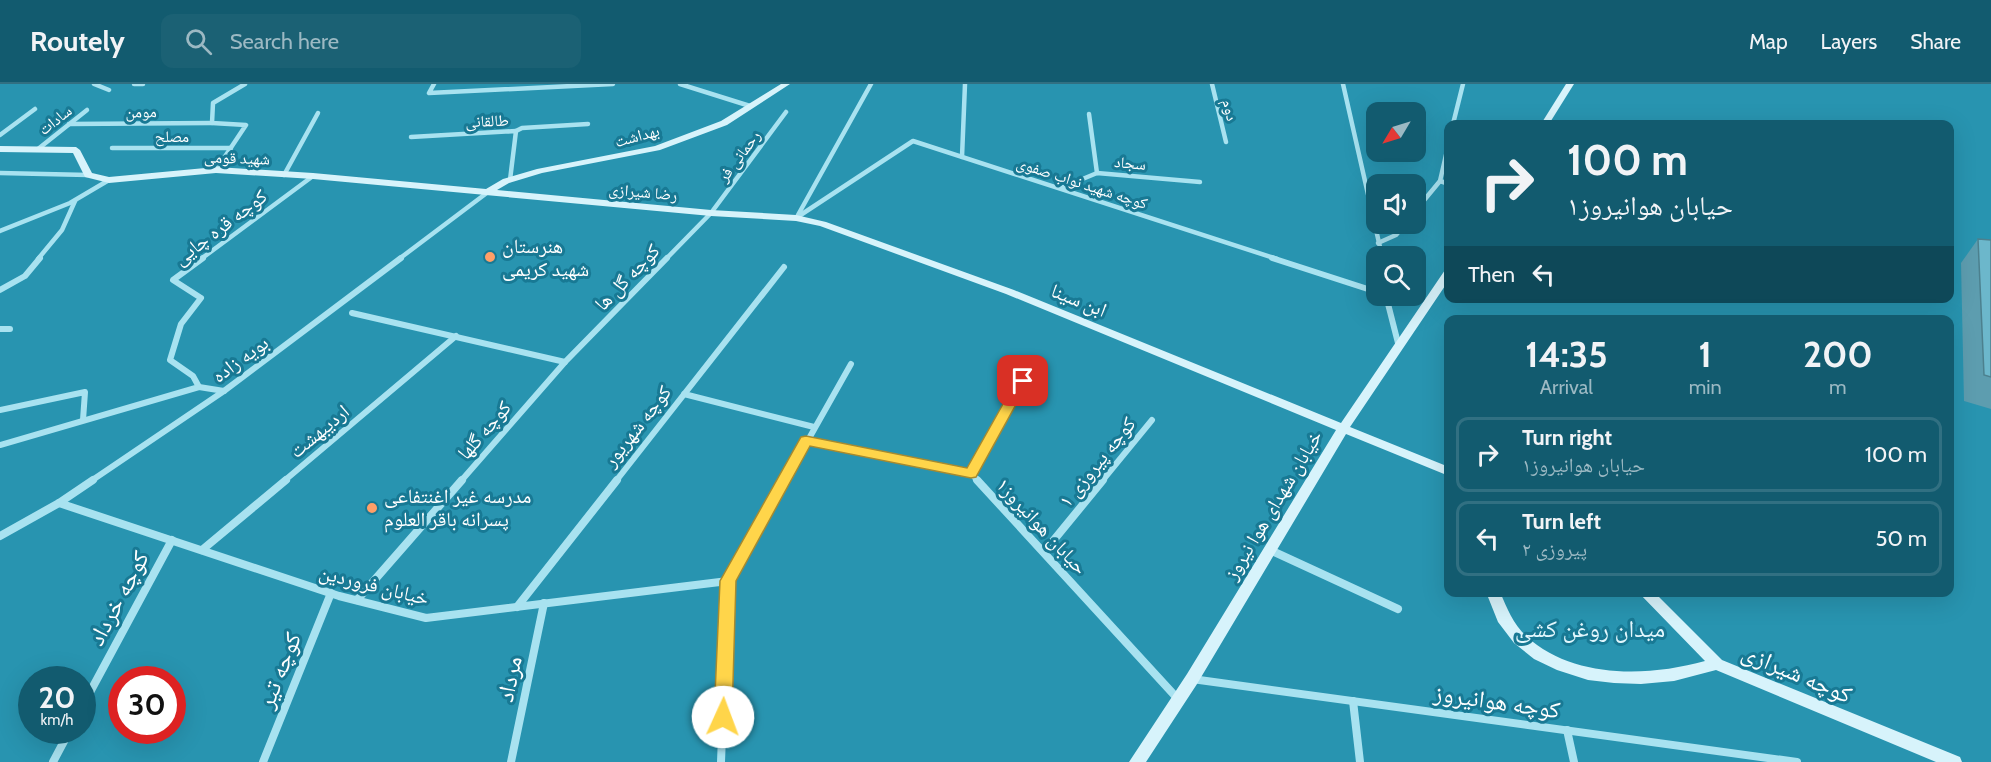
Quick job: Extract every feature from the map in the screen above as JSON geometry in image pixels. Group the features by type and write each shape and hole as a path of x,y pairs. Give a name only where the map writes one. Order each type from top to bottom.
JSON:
{"street":[{"path":"94,84 109,90"},
{"path":"134,84 143,84"},
{"path":"212,123 213,103 245,84"},
{"path":"434,84 429,93 614,84"},
{"path":"680,84 750,106"},
{"name":"بهداشت","path":"488,192 510,180 540,171 657,148 724,123 786,84"},
{"path":"796,218 871,84"},
{"path":"962,157 965,84"},
{"name":"دوم","path":"1212,84 1226,142"},
{"path":"1344,84 1379,246"},
{"path":"1454,120 1463,84"},
{"path":"1548,120 1570,84"},
{"path":"0,135 35,109"},
{"name":"سادات","path":"38,149 87,110"},
{"name":"رحمانی فر","path":"711,213 786,112"},
{"path":"284,175 318,113"},
{"path":"1089,114 1097,173"},
{"name":"مومن","path":"69,124 212,123 246,125 231,148"},
{"path":"516,131 522,128 588,124"},
{"name":"طالقانی","path":"411,137 516,131 510,180"},
{"name":"کوچه شهید نواب صفوی","path":"796,218 913,141 1366,288"},
{"name":"مصلح","path":"112,148 231,148"},
{"path":"216,170 231,148"},
{"path":"0,149 76,150 88,175 0,173"},
{"path":"1426,198 1440,181 1444,164"},
{"name":"شهید قومی","path":"88,175 109,180 216,170 313,176 488,192"},
{"name":"سجاد","path":"1060,188 1097,173 1200,182"},
{"name":"کوچه قره چایی","path":"199,387 193,376 170,360 181,324 201,298 173,280 313,176"},
{"path":"0,231 75,200 109,180"},
{"path":"1440,181 1444,182"},
{"name":"رضا شیرازی","path":"488,192 711,213 796,218"},
{"name":"بویه زاده","path":"0,536 60,503 224,391 488,192"},
{"path":"0,290 25,276 62,230 75,200"},
{"name":"کوچه گل ها","path":"565,362 711,213"},
{"name":"ابن سینا","path":"796,218 824,224 1010,292 1444,470"},
{"path":"1378,243 1397,234"},
{"name":"کوچه شهریور","path":"517,607 784,267"},
{"name":"خیابان شهدای هوا نیروز","path":"1137,762 1177,698 1192,679 1344,427 1444,280"},
{"path":"1389,306 1399,347"},
{"path":"352,313 565,362"},
{"path":"0,329 10,329"},
{"name":"اردیبهشت","path":"202,550 456,336"},
{"name":"کوچه گلها","path":"357,600 565,362"},
{"path":"971,473 1033,363"},
{"path":"721,762 728,581 851,364"},
{"path":"0,445 199,387 224,391"},
{"path":"0,410 85,392 83,420"},
{"path":"684,394 814,427"},
{"name":"کوچه پیروزی ۱","path":"1044,552 1152,420"},
{"name":"حیابان هوانیروز۱","path":"806,441 971,473 1177,698"},
{"name":"خیابان فروردین","path":"60,503 331,593 426,618 728,581"},
{"name":"کوچه خرداد","path":"96,681 172,540"},
{"path":"1269,549 1398,609"},
{"name":"کوچه تیر","path":"263,762 331,593"},
{"path":"1494,597 1498,613 1519,641 1559,666 1611,679 1669,676 1717,664"},
{"name":"کوچه شیرازی","path":"1650,597 1717,664 1954,762"},
{"name":"مرداد","path":"511,762 544,603"},
{"name":"کوچه هوانیروز","path":"1192,679 1768,760 1797,762"},
{"path":"1353,701 1360,762"},
{"path":"1567,730 1574,762"},
{"path":"53,762 63,744"}],"green space":[{"name":"میدان روغن کشی","path":"0,84 1991,84 1991,762 0,762"}],"building":[{"path":"1978,239 1991,240 1991,377 1984,375"}],"place":[{"name":"هنرستان شهید کریمی","path":"490,257"},
{"name":"مدرسه غیر اغنتفاعی پسرانه باقر العلوم","path":"372,508"}],"route":[{"path":"723,717 728,581 806,441 971,473 1023,381"}]}
